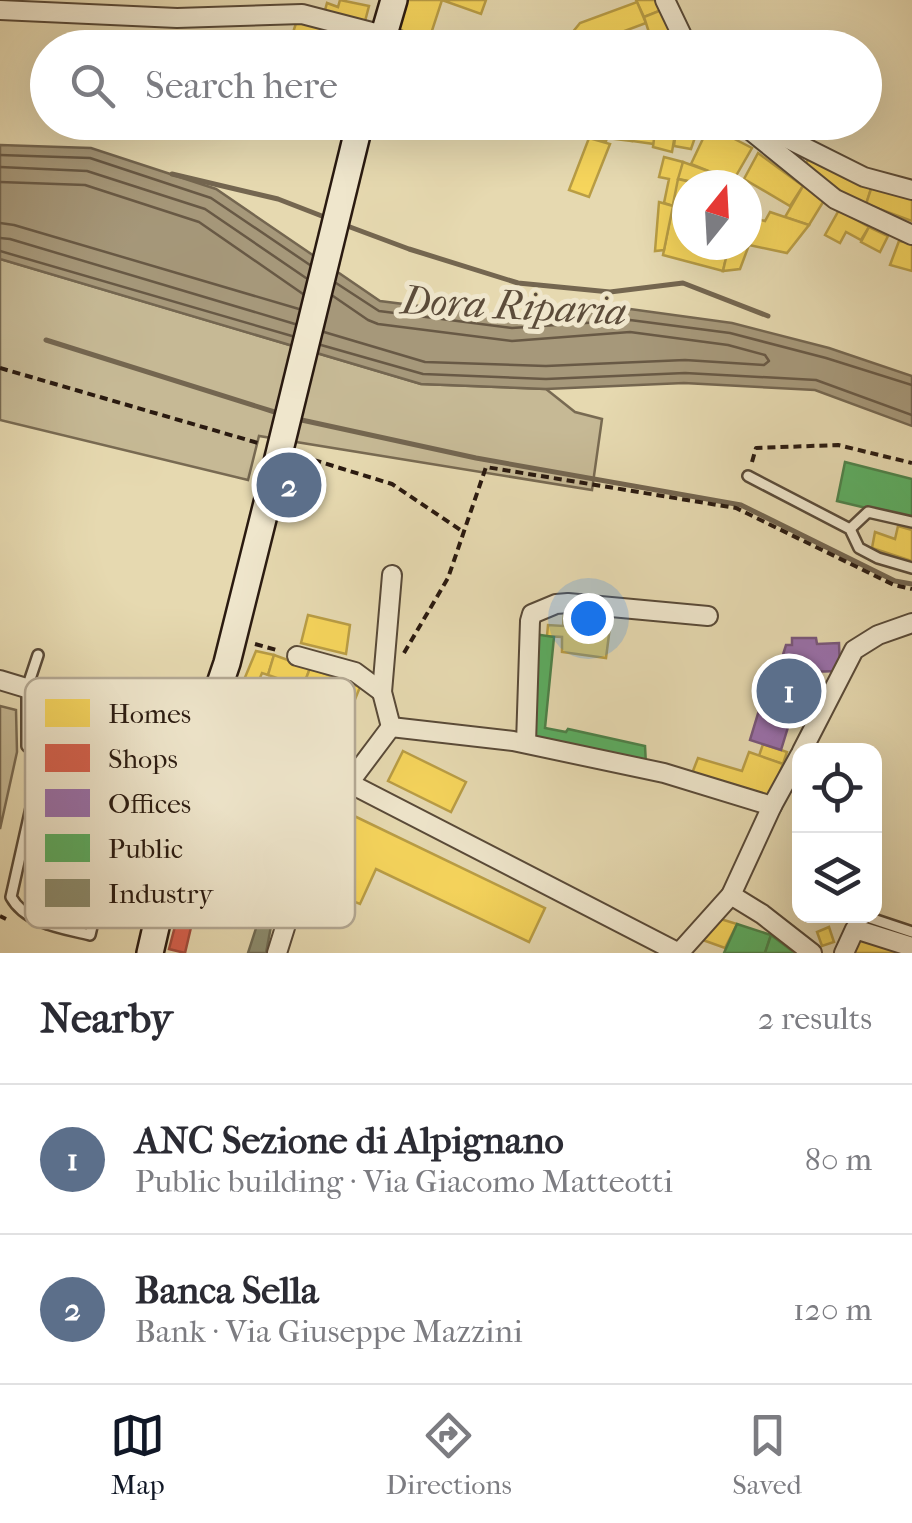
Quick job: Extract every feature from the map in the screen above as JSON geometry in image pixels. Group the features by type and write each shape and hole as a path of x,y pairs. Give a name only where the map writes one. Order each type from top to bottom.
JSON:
{"street":[{"path":"385,30 394,0"},
{"path":"665,0 679,30"},
{"path":"0,10 180,9 302,14 349,30"},
{"path":"222,678 241,639 268,500 356,140"},
{"path":"762,140 836,199 912,235"},
{"path":"790,140 864,177 912,190"},
{"path":"391,726 382,692 392,575"},
{"path":"526,744 532,614 556,604 568,604 708,616"},
{"path":"806,743 854,650 878,635 912,623"},
{"path":"203,678 241,639"},
{"path":"297,656 354,672 382,692"},
{"path":"0,680 25,687"},
{"path":"391,726 526,744 664,773 772,806"},
{"path":"355,776 391,726"},
{"path":"355,787 679,953 730,895 792,769"},
{"path":"730,895 810,951"},
{"path":"150,953 156,928"},
{"path":"278,953 285,928"},
{"path":"844,953 855,929 912,947"}],"lane":[{"path":"748,476 850,529 859,548 912,568"},
{"path":"850,529 868,512 912,522"},
{"path":"30,678 38,655"},
{"path":"25,835 11,897 25,912"},
{"path":"855,929 864,916 912,932"},
{"path":"63,928 90,935 92,928"}],"path":[{"path":"0,368 258,444"},
{"path":"748,476 756,448 838,446 912,463"},
{"path":"292,454 392,484 462,532"},
{"path":"401,659 448,578 486,467 736,508 894,585 912,588"},
{"path":"241,639 297,656"}],"shaded area":[{"path":"0,259 421,384 546,389 575,412 602,419 592,490 259,436 248,480 0,420"},
{"path":"0,706 16,710 17,752 0,829"}],"water":[{"path":"0,145 91,148 216,189 380,301 513,318 630,309 732,323 829,348 912,376 912,426 815,390 684,383 546,389 421,384 0,259"}],"building: Homes":[{"path":"340,0 369,6 364,25 324,14 327,3 338,7"},
{"path":"406,0 442,0 432,30 399,28"},
{"path":"442,0 486,0 481,14"},
{"path":"636,0 660,0 664,9 644,17"},
{"path":"637,2 646,23 627,30 574,30 580,23"},
{"path":"664,9 673,30 648,30 644,17"},
{"path":"298,17 349,30 294,30"},
{"path":"588,140 610,144 589,197 569,190"},
{"path":"654,140 674,140 672,152 653,147"},
{"path":"675,140 694,140 691,149 674,146"},
{"path":"702,140 736,140 752,148 739,170 706,170 691,164"},
{"path":"758,153 803,186 790,206 762,190 762,170 749,170"},
{"path":"664,157 683,162 681,170 672,170 672,206 664,203 669,179 659,177"},
{"path":"810,157 872,185 865,208 804,166"},
{"path":"683,162 705,170 681,170"},
{"path":"873,183 912,197 912,221 866,204"},
{"path":"803,186 825,199 809,225 785,217"},
{"path":"659,202 672,206 672,211 664,250 655,251"},
{"path":"672,209 672,257 663,255"},
{"path":"839,210 869,227 861,240 846,232 840,243 825,235"},
{"path":"770,212 809,225 787,253 762,248 762,220"},
{"path":"869,227 888,236 880,252 861,242"},
{"path":"899,241 912,243 912,271 890,265"},
{"path":"682,260 726,260 723,271"},
{"path":"726,260 743,260 740,269 723,271"},
{"path":"898,526 912,530 912,561 872,548 875,532 895,539"},
{"path":"564,613 611,619 606,658 562,652 562,637 547,636 548,625 563,626"},
{"path":"308,615 350,625 346,654 301,643"},
{"path":"256,651 274,655 268,675 245,678"},
{"path":"274,655 310,668 306,678 268,675"},
{"path":"310,668 336,678 306,678"},
{"path":"763,744 787,752 783,764 759,756"},
{"path":"403,751 466,782 451,812 388,781"},
{"path":"749,752 783,764 769,801 691,776 698,758 742,771"},
{"path":"355,816 545,908 529,942 376,869 360,904 355,902"},
{"path":"714,917 737,924 725,948 700,939"},
{"path":"829,927 834,942 822,946 817,932"},
{"path":"861,935 878,943 897,953 853,953"}],"building: Shops":[{"path":"175,928 191,928 185,953 169,949"}],"building: Offices":[{"path":"792,638 816,638 817,644 839,643 840,671 805,672 781,750 750,740 763,697 769,699 786,645 792,645"}],"building: Public":[{"path":"845,462 912,479 912,519 837,501"},
{"path":"534,634 554,637 545,728 566,732 568,729 645,746 646,765 532,739"},
{"path":"737,924 771,935 765,953 724,953"},
{"path":"771,935 795,953 765,953"}],"building: Industry":[{"path":"256,928 271,928 266,953 248,953"}],"waterway":[{"path":"172,174 278,199 327,218"},
{"name":"Dora Riparia","path":"342,224 518,283 610,292 683,283 768,316"},
{"path":"46,340 281,414"},
{"path":"297,419 476,458 741,505 895,581 912,584"}],"place":[{"name":"Banca Sella","path":"289,485"},
{"name":"ANC Sezione di Alpignano","path":"789,691"}]}
